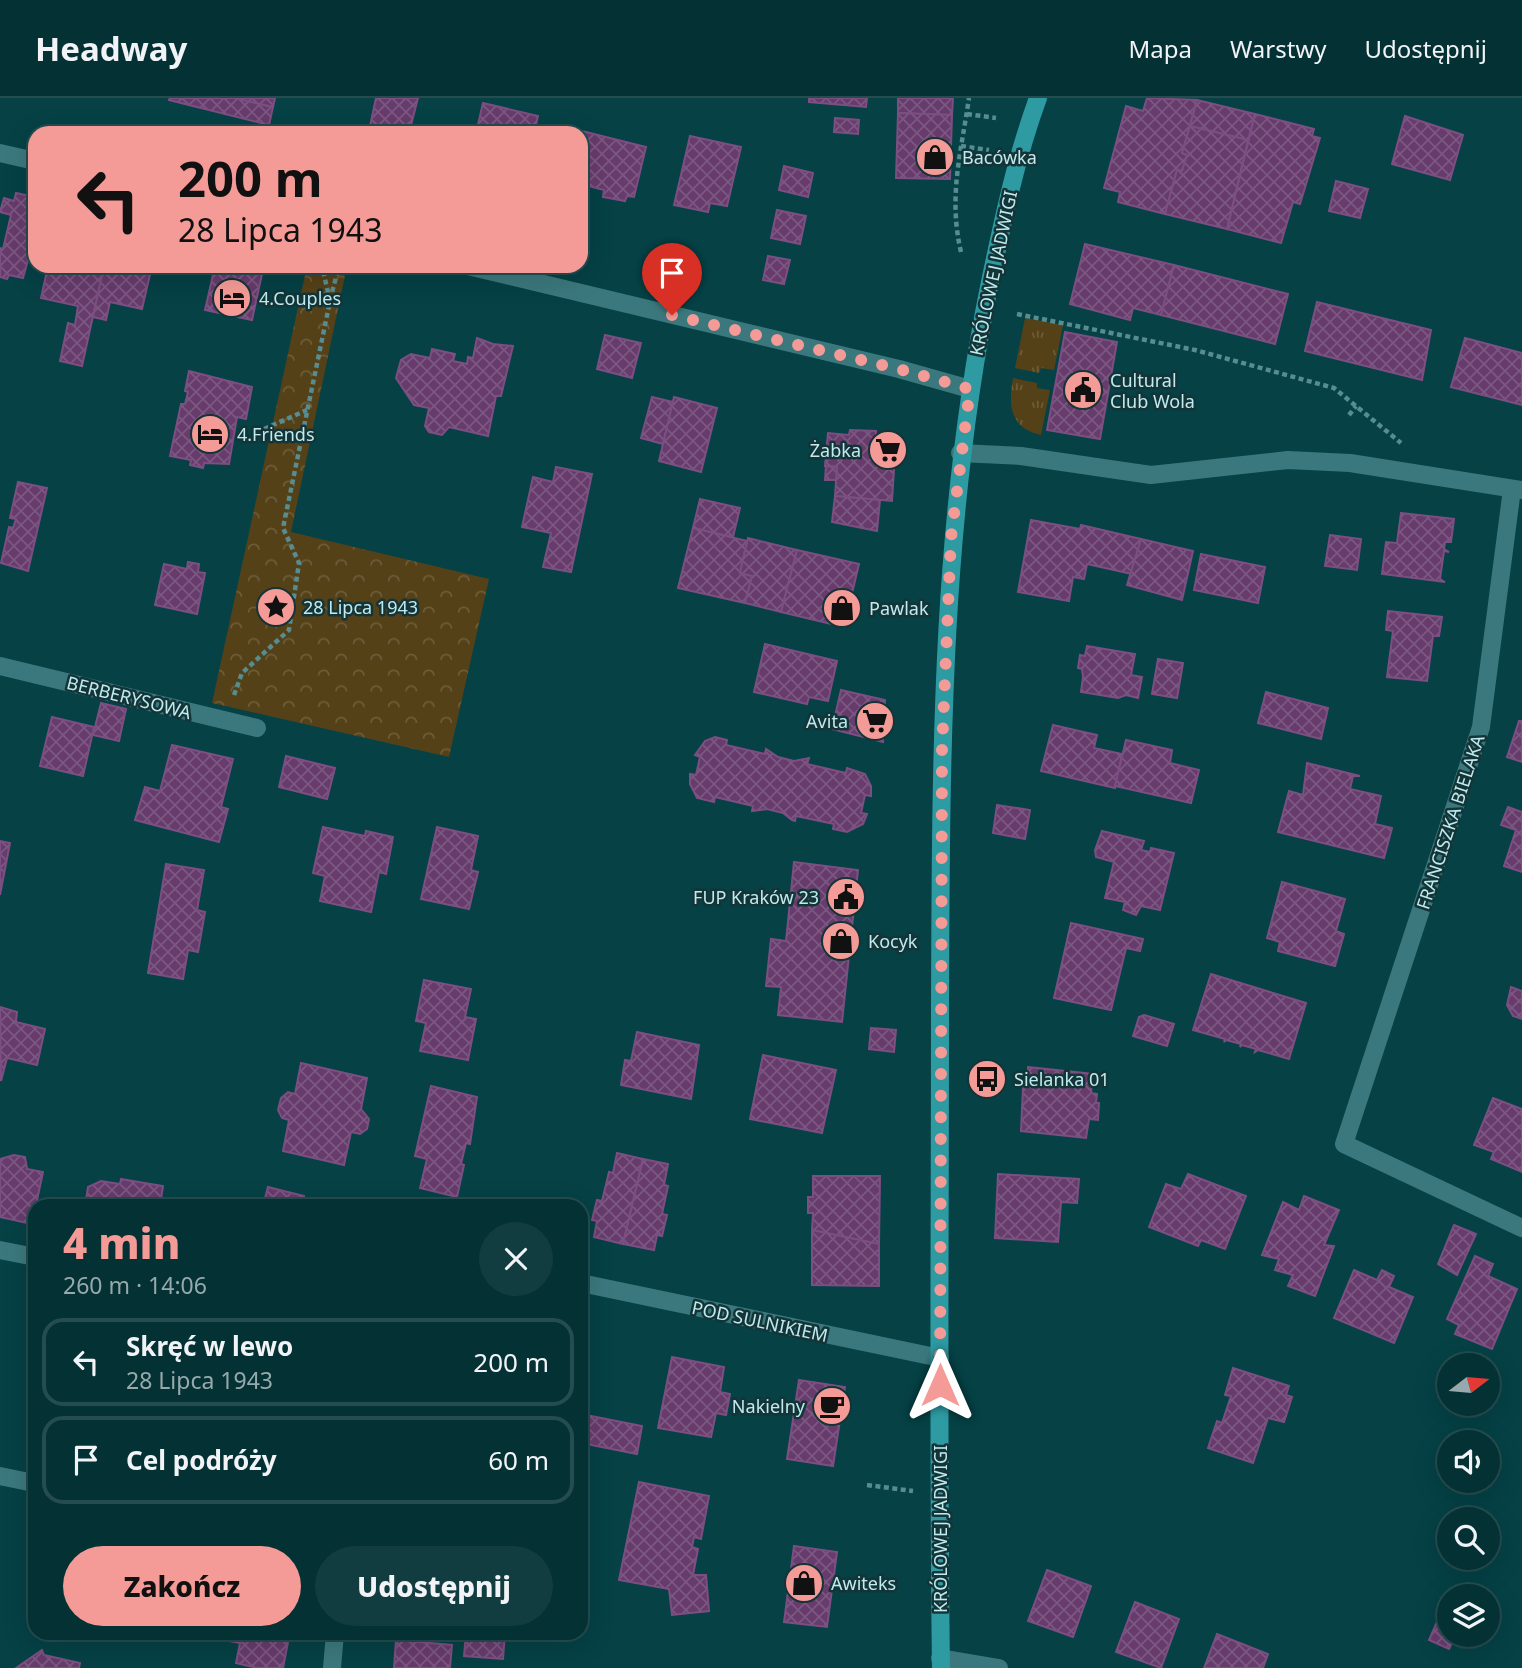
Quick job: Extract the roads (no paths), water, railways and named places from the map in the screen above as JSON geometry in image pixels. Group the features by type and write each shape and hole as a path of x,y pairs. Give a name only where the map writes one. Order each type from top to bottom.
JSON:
{"street":[{"name":"KRÓLOWEJ JADWIGI","path":"940,1663 942,749 951,538 970,389 1021,144 1038,98"},
{"path":"0,153 28,159"},
{"path":"497,273 899,369 970,389"},
{"path":"960,453 1021,456 1151,475 1288,460 1350,463 1517,490"},
{"name":"FRANCISZKA BIELAKA","path":"1517,490 1481,727 1344,1144 1522,1228"},
{"name":"BERBERYSOWA","path":"0,666 257,728"},
{"path":"0,1250 28,1256"},
{"name":"POD SULNIKIEM","path":"588,1284 940,1358"},
{"path":"0,1476 28,1482"},
{"path":"332,1668 334,1640"},
{"path":"940,1663 999,1668"}],"place":[{"name":"Bacówka","path":"935,157"},
{"name":"4.Couples","path":"232,298"},
{"name":"Cultural Club Wola","path":"1083,390"},
{"name":"4.Friends","path":"210,434"},
{"name":"Żabka","path":"888,450"},
{"name":"28 Lipca 1943","path":"276,607"},
{"name":"Pawlak","path":"842,608"},
{"name":"Avita","path":"875,721"},
{"name":"FUP Kraków 23","path":"846,897"},
{"name":"Kocyk","path":"841,941"},
{"name":"Sielanka 01","path":"987,1079"},
{"name":"Nakielny","path":"832,1406"},
{"name":"Awiteks","path":"804,1583"}]}
